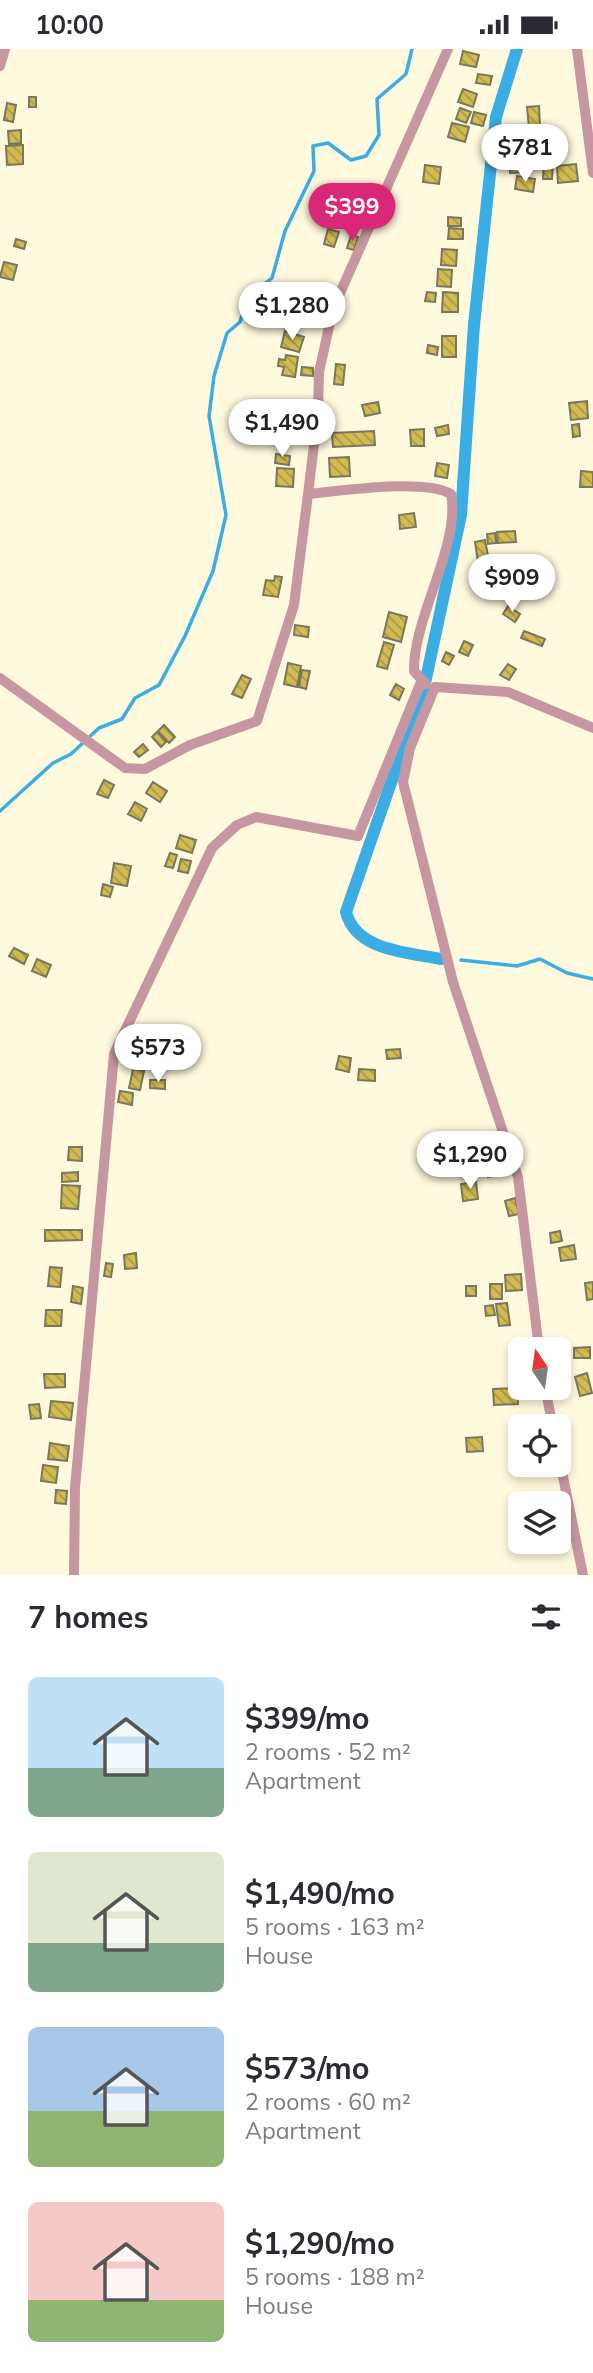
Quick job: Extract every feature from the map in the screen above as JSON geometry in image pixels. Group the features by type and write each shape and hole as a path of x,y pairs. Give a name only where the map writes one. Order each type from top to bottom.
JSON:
{"street":[{"path":"0,66 5,49"},
{"path":"0,678 125,768 136,770 190,745 257,721 294,605 318,412 318,372 333,309 448,49"},
{"path":"577,49 593,173"},
{"path":"308,494 389,487 442,488 451,494 454,509 433,591 413,651 414,671 421,682 435,687 508,692 593,728"},
{"path":"74,1575 75,1488 114,1054 212,848 237,825 256,817 358,836 421,682"},
{"path":"435,687 410,748 404,782 453,982 518,1177 538,1337"},
{"path":"563,1477 583,1575"}],"building":[{"path":"463,51 479,55 476,67 460,64"},
{"path":"478,74 492,76 490,85 476,83"},
{"path":"463,89 477,94 473,107 458,102"},
{"path":"29,97 36,97 36,107 29,107"},
{"path":"7,103 16,105 13,122 4,120"},
{"path":"539,106 540,127 529,128 527,107"},
{"path":"460,108 471,112 466,123 456,119"},
{"path":"474,112 486,115 483,126 471,123"},
{"path":"452,123 469,127 465,142 448,137"},
{"path":"21,130 21,143 9,144 8,131"},
{"path":"516,131 534,132 533,143 515,142"},
{"path":"23,145 23,164 7,165 6,146"},
{"path":"527,159 527,172 510,173 510,160"},
{"path":"544,162 553,162 552,179 543,179"},
{"path":"576,164 578,181 558,183 557,166"},
{"path":"425,165 441,167 439,184 423,182"},
{"path":"517,176 535,179 533,192 515,189"},
{"path":"448,217 461,218 461,226 448,226"},
{"path":"449,228 463,229 463,239 448,239"},
{"path":"328,229 339,232 334,247 324,244"},
{"path":"351,235 358,237 354,250 347,248"},
{"path":"16,239 26,242 24,249 14,246"},
{"path":"442,249 457,250 456,266 441,265"},
{"path":"4,262 17,265 13,280 0,277"},
{"path":"438,269 452,270 451,287 437,286"},
{"path":"427,292 436,293 435,302 425,301"},
{"path":"443,292 458,293 458,312 442,312"},
{"path":"285,331 304,337 299,352 281,347"},
{"path":"442,336 456,336 456,357 442,357"},
{"path":"428,345 438,347 437,355 427,353"},
{"path":"286,355 298,357 295,377 282,375 284,367 278,366 279,359 285,360"},
{"path":"336,364 345,365 343,385 334,384"},
{"path":"302,367 313,368 313,376 301,375"},
{"path":"286,401 304,401 304,411 286,411"},
{"path":"587,401 588,418 571,420 569,403"},
{"path":"378,402 380,413 365,416 362,405"},
{"path":"579,424 580,436 573,437 572,425"},
{"path":"448,425 449,434 437,436 435,428"},
{"path":"424,429 424,446 411,446 410,430"},
{"path":"374,431 375,445 333,447 332,433"},
{"path":"276,454 290,456 289,465 275,463"},
{"path":"349,457 350,476 330,477 329,458"},
{"path":"437,463 449,465 447,478 435,476"},
{"path":"277,468 294,469 293,487 276,486"},
{"path":"581,471 593,472 593,487 580,487"},
{"path":"414,513 416,527 400,529 399,515"},
{"path":"515,531 516,542 498,543 497,532"},
{"path":"495,533 496,543 488,544 487,534"},
{"path":"485,540 489,561 478,562 475,542"},
{"path":"497,569 507,570 507,580 496,579"},
{"path":"275,576 282,577 278,597 263,595 266,580 274,581"},
{"path":"508,606 520,614 515,622 503,614"},
{"path":"389,612 407,617 401,642 383,637"},
{"path":"295,625 309,627 308,637 294,635"},
{"path":"524,631 545,639 542,646 521,638"},
{"path":"464,641 473,645 468,656 459,652"},
{"path":"384,642 394,645 387,669 377,666"},
{"path":"446,652 454,656 449,665 442,661"},
{"path":"288,663 301,666 297,687 284,684"},
{"path":"508,664 516,669 509,680 500,675"},
{"path":"302,670 310,671 306,689 299,687"},
{"path":"242,675 251,679 242,698 232,694"},
{"path":"396,684 404,689 399,700 390,695"},
{"path":"164,725 175,737 169,743 158,731"},
{"path":"157,732 166,742 161,747 152,737"},
{"path":"143,744 148,750 139,757 134,752"},
{"path":"104,780 114,785 108,798 97,794"},
{"path":"153,782 167,791 160,802 146,793"},
{"path":"135,802 147,809 141,821 128,814"},
{"path":"180,835 196,840 192,853 176,848"},
{"path":"170,853 177,855 173,868 165,866"},
{"path":"181,859 191,861 188,873 178,871"},
{"path":"114,863 131,866 127,886 111,883"},
{"path":"103,884 113,887 110,897 101,895"},
{"path":"14,948 28,955 24,964 9,956"},
{"path":"37,959 51,965 46,977 32,971"},
{"path":"400,1049 401,1058 387,1059 386,1050"},
{"path":"339,1056 351,1058 349,1072 336,1069"},
{"path":"133,1069 144,1071 140,1090 129,1088"},
{"path":"359,1069 375,1070 375,1081 358,1080"},
{"path":"150,1080 165,1080 165,1089 150,1088"},
{"path":"120,1091 133,1093 132,1105 118,1102"},
{"path":"474,1143 477,1155 462,1159 459,1147"},
{"path":"69,1147 82,1147 82,1161 68,1160"},
{"path":"499,1161 501,1174 488,1177 485,1164"},
{"path":"78,1172 78,1181 62,1182 62,1173"},
{"path":"476,1182 478,1199 463,1201 461,1184"},
{"path":"62,1185 80,1186 78,1209 61,1208"},
{"path":"515,1198 519,1214 509,1216 505,1201"},
{"path":"45,1230 82,1230 82,1240 45,1241"},
{"path":"560,1231 562,1241 551,1243 550,1233"},
{"path":"574,1245 576,1259 561,1261 559,1248"},
{"path":"136,1253 137,1268 125,1269 124,1255"},
{"path":"106,1263 113,1264 111,1277 104,1276"},
{"path":"50,1267 62,1268 60,1287 48,1286"},
{"path":"521,1274 522,1290 506,1291 505,1275"},
{"path":"593,1282 593,1299 587,1300 585,1283"},
{"path":"490,1284 502,1284 502,1299 490,1299"},
{"path":"73,1286 83,1288 81,1304 71,1302"},
{"path":"466,1286 476,1286 476,1296 466,1296"},
{"path":"507,1303 510,1325 499,1326 496,1304"},
{"path":"493,1305 495,1315 486,1316 485,1306"},
{"path":"46,1310 62,1310 61,1326 45,1326"},
{"path":"590,1347 590,1358 574,1358 574,1348"},
{"path":"587,1373 592,1393 580,1396 575,1377"},
{"path":"44,1374 65,1374 65,1387 45,1388"},
{"path":"508,1388 508,1400 518,1400 518,1404 494,1405 493,1389"},
{"path":"51,1401 73,1403 71,1420 49,1417"},
{"path":"39,1404 41,1418 31,1419 29,1405"},
{"path":"482,1437 483,1451 467,1452 466,1438"},
{"path":"50,1443 69,1446 67,1461 48,1459"},
{"path":"43,1465 58,1467 56,1483 41,1481"},
{"path":"56,1490 67,1491 66,1504 55,1503"}],"waterway":[{"path":"0,811 53,763 71,754 99,728 122,719 135,698 159,685 185,636 213,571 226,515 209,416 214,376 227,333 240,322 248,297 272,278 285,231 314,171 313,146 328,143 351,160 366,156 379,135 377,99 406,74 412,49"},
{"path":"441,959 399,951 371,942 360,935 346,912 424,688 461,515 474,325 496,117 517,49"},
{"path":"461,960 517,966 540,959 567,973 593,979"}]}
